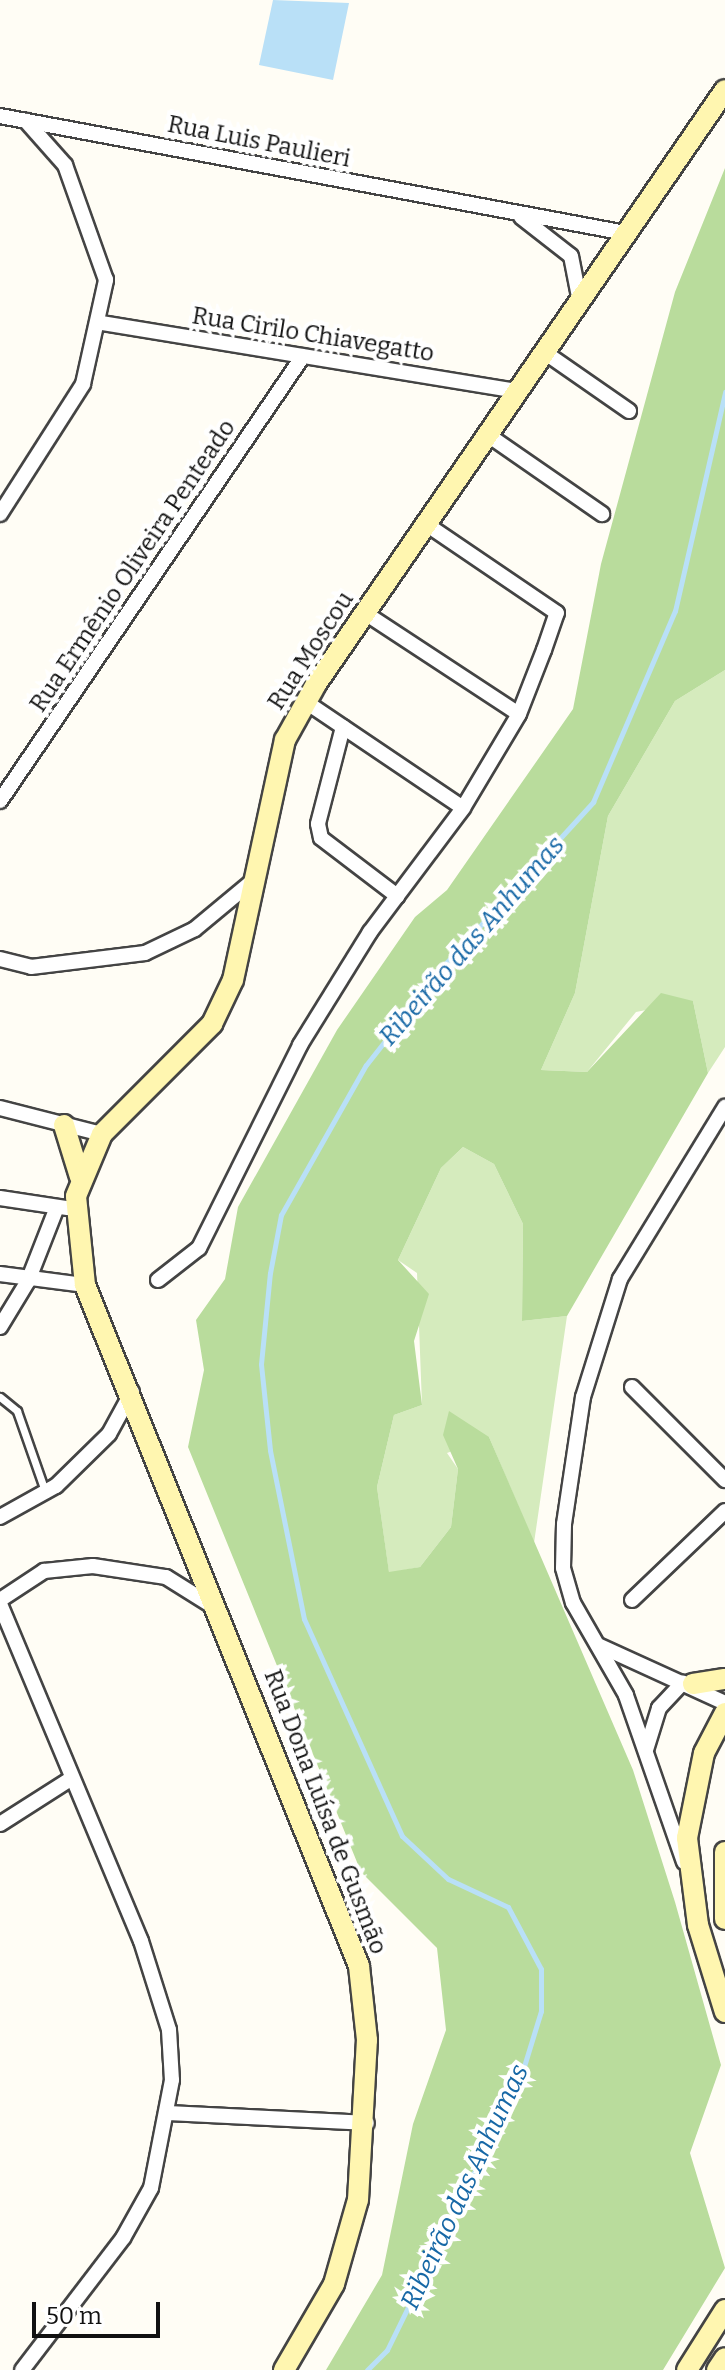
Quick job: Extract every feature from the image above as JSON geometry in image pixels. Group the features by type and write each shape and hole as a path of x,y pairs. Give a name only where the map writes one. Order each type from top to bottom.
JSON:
{"street":[{"name":"Rua Moscou","path":"85,1285 78,1251 80,1178 102,1134 212,1024 233,980 285,740 306,702 365,613 518,391 547,354 725,90"},
{"name":"Rua Luis Paulieri","path":"0,116 626,233"},
{"path":"0,514 83,384 102,323 106,280 93,228 65,165 26,121"},
{"name":"Rua Luis Paulieri","path":"510,211 548,232 571,256 580,304"},
{"name":"Rua Cirilo Chiavegatto","path":"102,323 518,391"},
{"path":"547,354 629,411"},
{"name":"Rua Ermênio Oliveira Penteado","path":"0,801 303,356"},
{"path":"488,435 602,514"},
{"path":"158,1280 199,1248 300,1045 397,896 463,808 519,714 557,613 426,524"},
{"path":"365,613 519,714"},
{"path":"306,702 463,808"},
{"path":"343,727 318,824 321,838 397,896"},
{"path":"0,959 31,967 145,953 195,929 255,879"},
{"path":"725,1107 620,1279 583,1397 568,1480 563,1568 591,1640 626,1695 688,1874 725,2012"},
{"path":"0,1108 102,1134"},
{"path":"64,1125 80,1178"},
{"path":"0,1198 62,1207 28,1281 0,1327"},
{"path":"0,1274 28,1281 85,1285"},
{"name":"Rua Dona Luísa de Gusmão","path":"85,1285 132,1392 215,1607 353,1946 367,2040 367,2123 342,2264 284,2370"},
{"path":"632,1387 725,1480"},
{"path":"0,1517 46,1495 109,1434 132,1392"},
{"path":"632,1600 725,1511"},
{"path":"22,2370 123,2238 151,2188 170,2113 169,2030 141,1941 69,1780 0,1602 44,1571 93,1566 166,1577 215,1607"},
{"path":"591,1640 643,1670 688,1683 725,1703"},
{"path":"646,1753 659,1708 688,1683 725,1679"},
{"path":"688,1874 691,1805 704,1753 725,1713"},
{"path":"0,1824 69,1780"},
{"path":"725,1852 725,1919"},
{"path":"170,2113 367,2123"},
{"path":"687,2370 725,2310"},
{"path":"717,2370 725,2358"}],"lane":[{"path":"0,1397 17,1411 46,1495"}],"green space":[{"path":"725,168 725,670 675,701 608,816 575,993 541,1070 587,1072 661,993 693,1001 708,1073 567,1316 522,1321 523,1224 494,1164 463,1147 441,1168 398,1260 429,1294 414,1341 422,1405 394,1415 377,1487 389,1572 420,1567 451,1527 458,1469 443,1435 449,1411 489,1437 633,1770 675,1902 721,2065 690,2153 725,2268 663,2370 326,2370 382,2275 413,2124 446,2030 437,1948 361,1872 188,1447 204,1370 196,1320 225,1279 238,1207 337,1030 415,917 447,890 573,709 601,564 675,292"},
{"path":"725,670 725,1047 708,1073 693,1001 636,1012 587,1072 541,1070 575,993 608,816 675,701"},
{"path":"463,1147 494,1164 523,1224 522,1321 567,1316 534,1543 489,1437 447,1453 458,1469 451,1527 420,1567 389,1573 377,1487 394,1415 422,1405 417,1273 398,1260 441,1168"}],"water":[{"path":"273,0 349,3 333,80 259,65"}],"waterway":[{"name":"Ribeirão das Anhumas","path":"367,2370 387,2350 521,2076 541,2011 541,1969 508,1907 448,1879 402,1836 304,1619 270,1450 261,1364 270,1273 281,1215 366,1065 447,962 593,802 675,611 725,392"}]}
